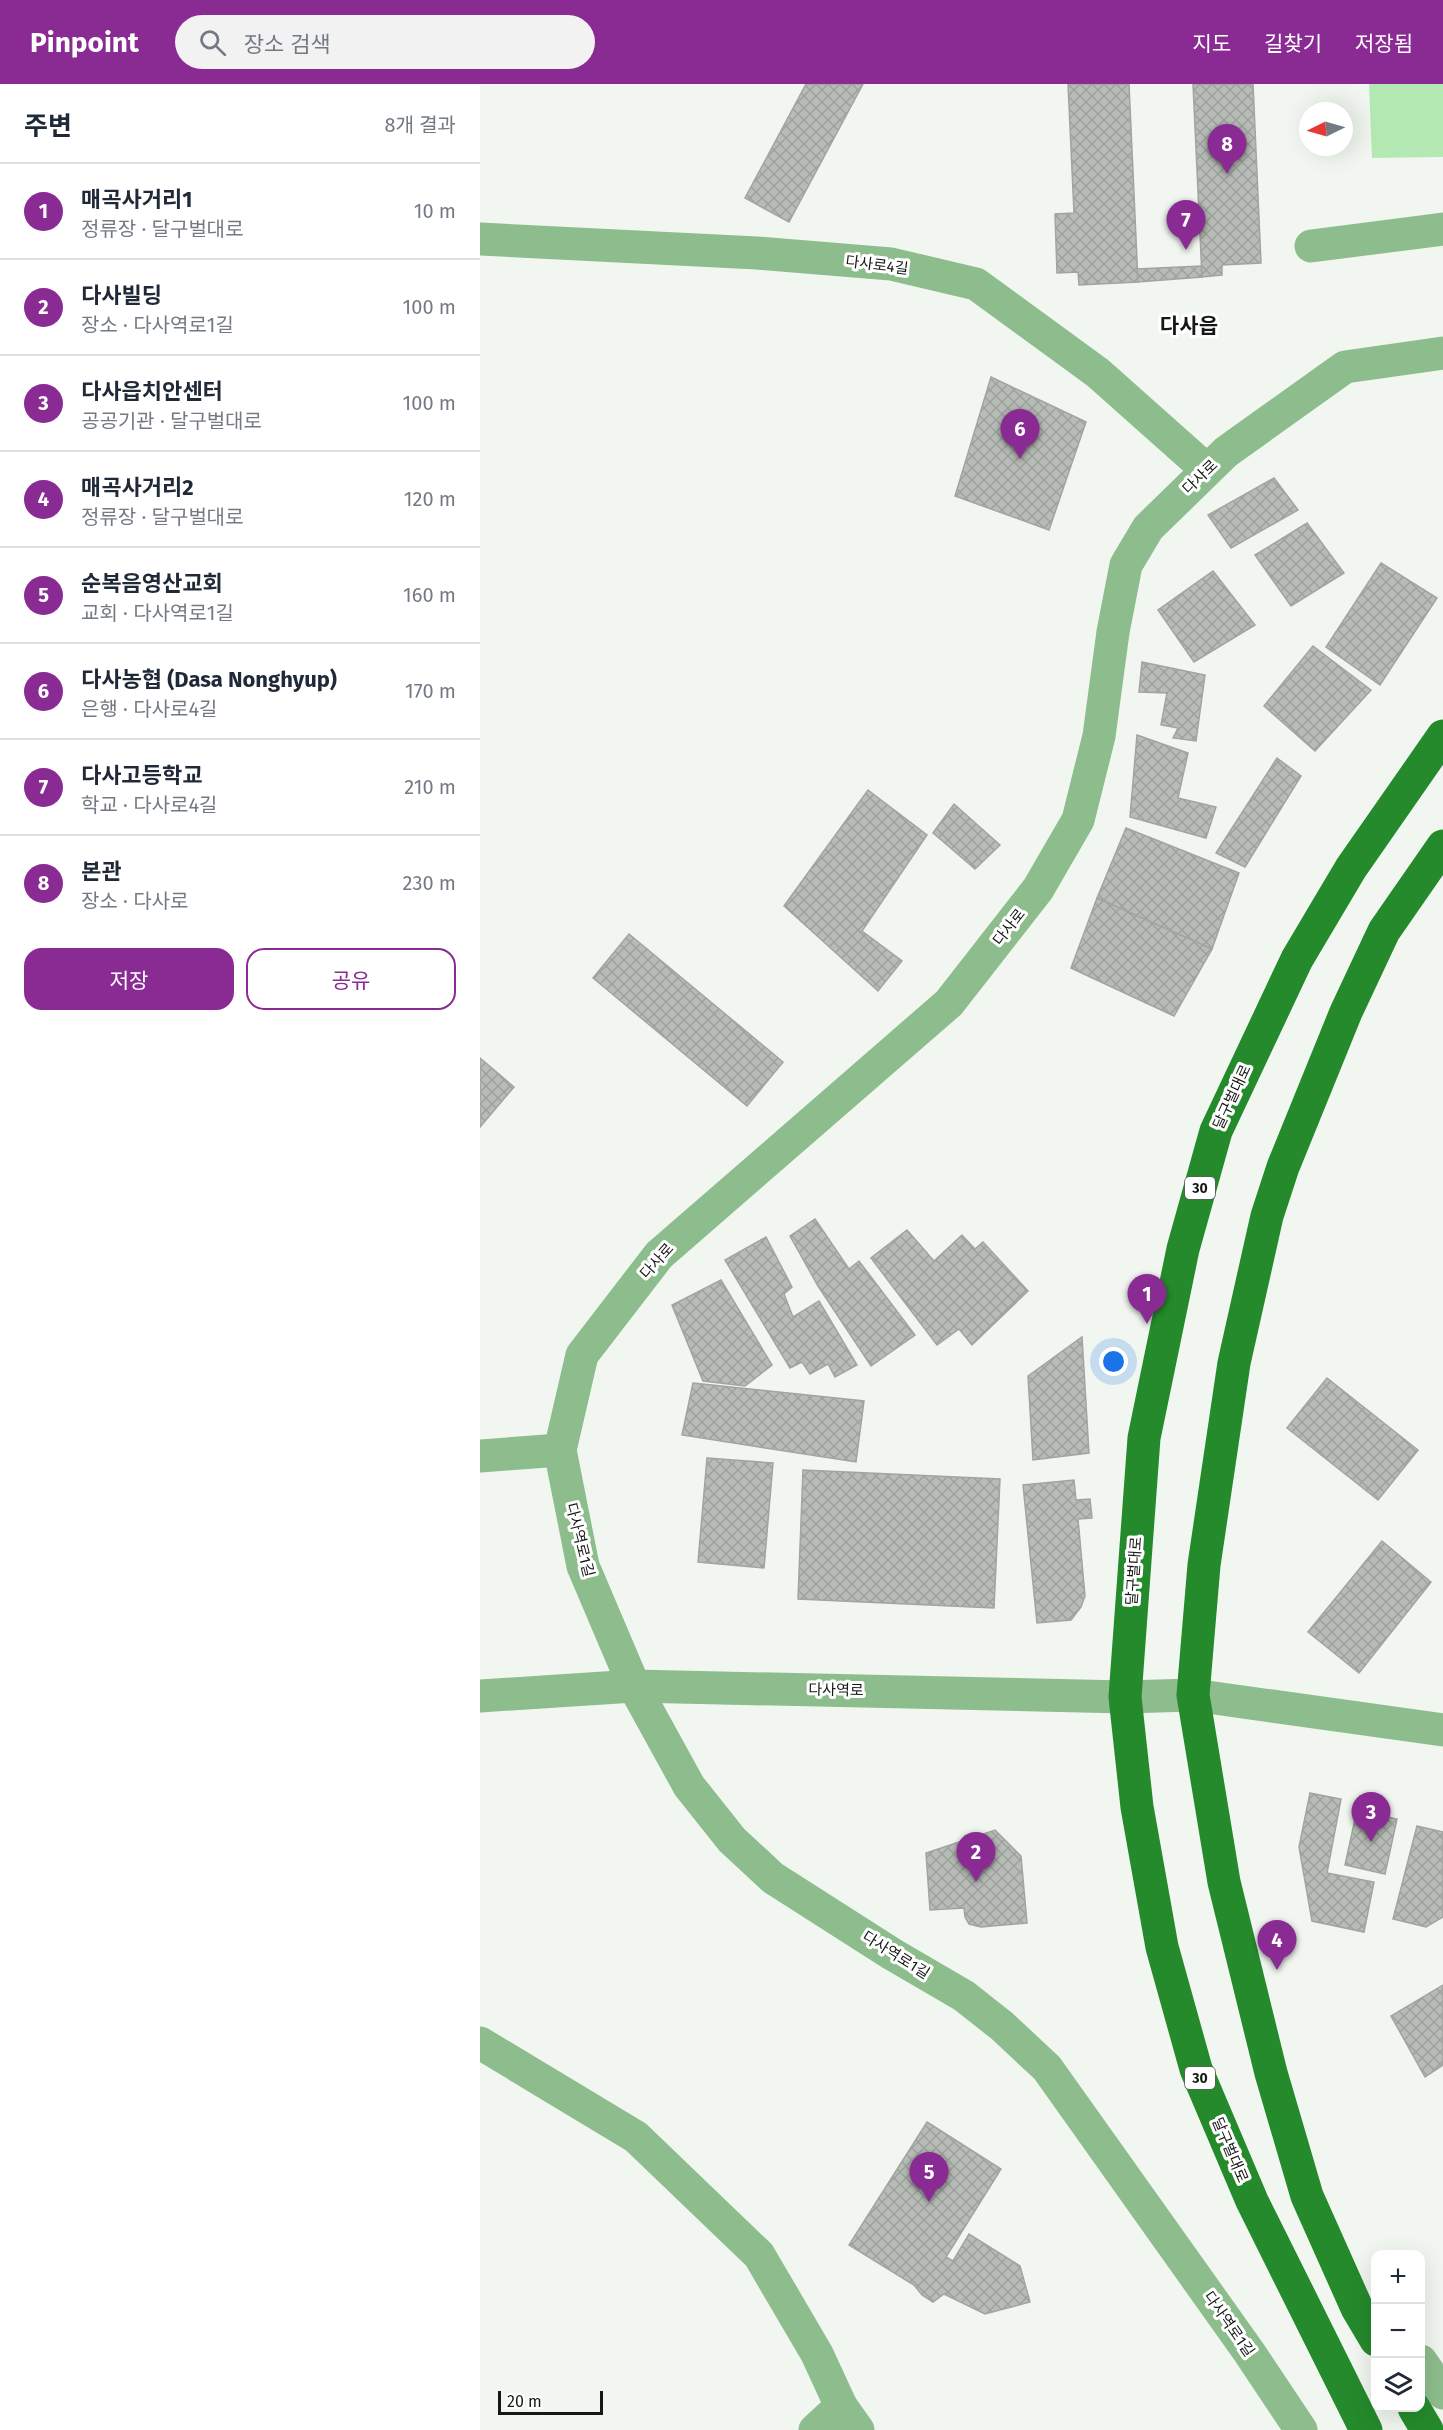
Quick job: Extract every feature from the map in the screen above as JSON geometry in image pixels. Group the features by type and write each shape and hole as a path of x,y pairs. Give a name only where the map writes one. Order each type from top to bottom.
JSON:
{"main road":[{"name":"달구벌대로","path":"1366,2430 1252,2201 1196,2069 1162,1947 1137,1807 1125,1696 1144,1438 1183,1249 1216,1131 1298,959 1351,868 1443,736"},
{"path":"1371,2332 1357,2308 1307,2196 1271,2073 1224,1881 1193,1695 1204,1565 1234,1363 1267,1216 1283,1167 1346,1012 1384,931 1443,846"},
{"path":"1416,2412 1427,2430"}],"street":[{"path":"1311,246 1443,229"},
{"name":"다사로4길","path":"480,239 757,253 891,264 976,284 1098,373 1207,470"},
{"name":"다사로","path":"560,1450 582,1355 659,1255 949,1003 1038,890 1078,820 1098,736 1113,632 1126,565 1148,528 1226,452 1345,367 1402,357 1443,353"},
{"path":"480,1455 560,1450"},
{"name":"다사역로1길","path":"560,1450 583,1566 634,1686 689,1786 732,1840 773,1878 892,1954 964,1996 1002,2026 1047,2068 1249,2352 1301,2430"},
{"name":"다사역로","path":"480,1696 634,1686 1125,1696 1193,1695 1443,1730"},
{"path":"480,2043 636,2137 759,2255 818,2354 850,2418 815,2430"},
{"path":"1425,2367 1443,2393"}],"green space":[{"path":"1369,84 1443,84 1443,157 1372,158"}],"building":[{"path":"806,84 863,84 789,222 745,198"},
{"path":"1068,84 1129,84 1138,282 1079,285 1078,272 1057,273 1055,214 1074,213"},
{"path":"1193,84 1253,84 1261,263 1222,265 1222,275 1202,277"},
{"path":"1201,266 1202,277 1138,282 1137,269"},
{"path":"991,377 1086,422 1049,530 955,496"},
{"path":"1274,478 1298,510 1231,548 1208,515"},
{"path":"1307,523 1344,573 1291,606 1255,555"},
{"path":"1381,563 1437,598 1380,685 1326,647"},
{"path":"1213,571 1255,625 1194,662 1158,610"},
{"path":"1313,646 1371,690 1315,751 1264,706"},
{"path":"1142,662 1205,675 1196,741 1173,738 1178,728 1161,725 1167,693 1139,692"},
{"path":"1137,735 1188,753 1178,798 1216,807 1206,838 1130,817"},
{"path":"1277,758 1301,776 1245,867 1216,853"},
{"path":"868,790 927,835 862,931 902,961 878,991 784,906"},
{"path":"954,804 1000,845 975,869 933,833"},
{"path":"1126,828 1239,873 1212,949 1097,898"},
{"path":"1097,898 1212,949 1174,1016 1071,968"},
{"path":"629,934 783,1062 747,1106 593,978"},
{"path":"480,1058 514,1087 480,1127"},
{"path":"815,1219 849,1269 859,1261 915,1335 871,1366 818,1286 790,1236"},
{"path":"907,1230 934,1261 962,1235 975,1249 983,1242 1028,1291 972,1345 959,1329 937,1345 871,1258"},
{"path":"766,1237 792,1287 784,1294 793,1317 819,1301 857,1365 835,1377 828,1364 810,1374 802,1362 790,1368 725,1260"},
{"path":"721,1280 772,1365 745,1386 703,1381 672,1305"},
{"path":"1082,1337 1089,1453 1033,1460 1028,1376"},
{"path":"1327,1378 1418,1450 1378,1500 1287,1428"},
{"path":"693,1383 864,1401 856,1462 682,1435"},
{"path":"707,1458 773,1463 764,1568 698,1562"},
{"path":"803,1470 1000,1479 994,1608 798,1599"},
{"path":"1074,1480 1076,1500 1090,1499 1092,1518 1078,1519 1085,1596 1081,1607 1071,1620 1037,1623 1023,1485"},
{"path":"1382,1541 1431,1582 1359,1673 1308,1632"},
{"path":"1310,1793 1341,1799 1327,1873 1374,1882 1364,1932 1312,1921 1299,1847"},
{"path":"1357,1810 1397,1819 1385,1874 1345,1865"},
{"path":"1417,1826 1443,1832 1443,1917 1426,1927 1393,1919"},
{"path":"995,1830 1021,1856 1027,1923 981,1927 969,1924 964,1908 930,1910 926,1853"},
{"path":"1443,1985 1443,2065 1425,2077 1391,2016"},
{"path":"927,2122 1001,2169 946,2257 953,2261 969,2234 1020,2266 1030,2302 985,2314 944,2294 933,2302 922,2295 914,2285 849,2245"}],"place":[{"name":"본관","path":"1227,174"},
{"name":"다사고등학교","path":"1186,250"},
{"name":"다사농협 (Dasa Nonghyup)","path":"1020,459"},
{"name":"매곡사거리1","path":"1147,1324"},
{"name":"다사읍치안센터","path":"1371,1842"},
{"name":"다사빌딩","path":"976,1882"},
{"name":"매곡사거리2","path":"1277,1970"},
{"name":"순복음영산교회","path":"929,2202"}],"district":[{"name":"다사읍","path":"1189,326"}]}
